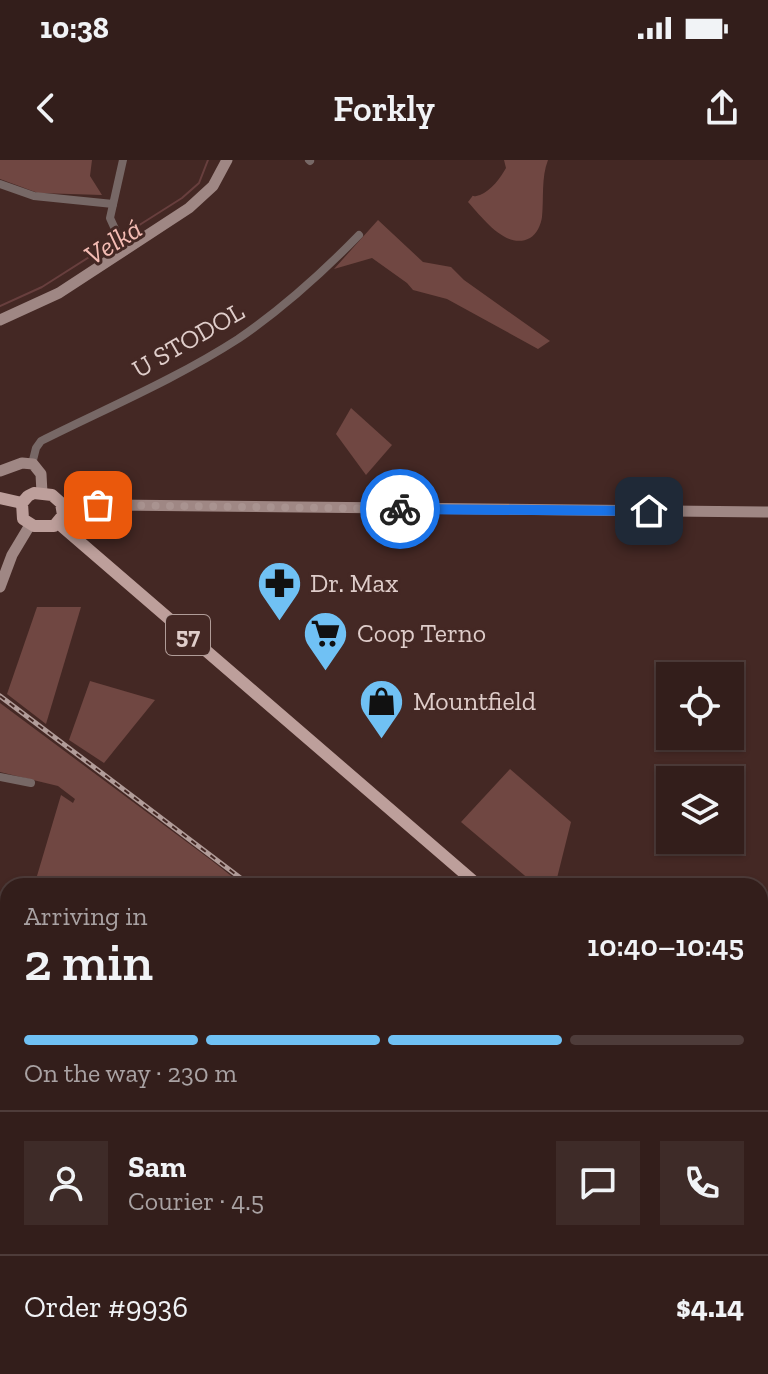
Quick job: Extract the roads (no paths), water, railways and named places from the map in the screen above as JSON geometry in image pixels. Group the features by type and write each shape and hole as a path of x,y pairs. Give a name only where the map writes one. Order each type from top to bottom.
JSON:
{"main road":[{"path":"0,320 59,293 123,247 203,197 213,186 227,160"},
{"path":"0,471 22,463 32,464 41,474 42,493"},
{"path":"0,587 8,564 27,530 21,514 22,503 31,494 55,497 63,507 58,523 50,528 27,530"},
{"path":"0,498 22,503"},
{"path":"63,507 768,512"},
{"name":"57","path":"58,523 470,878"}],"street":[{"path":"123,160 110,218 123,247"},
{"path":"0,184 34,196 113,204"},
{"name":"U STODOL","path":"32,464 41,441 239,338 314,281 359,235"},
{"path":"0,777 31,783"}],"waterway":[{"name":"Velká","path":"122,236 182,198 199,183 208,160"},
{"name":"Velká","path":"0,306 42,287 116,240"}],"railway":[{"path":"0,696 240,878"}],"place":[{"name":"Dr. Max","path":"279,622"},
{"name":"Coop Terno","path":"326,672"},
{"name":"Mountfield","path":"382,740"}]}
